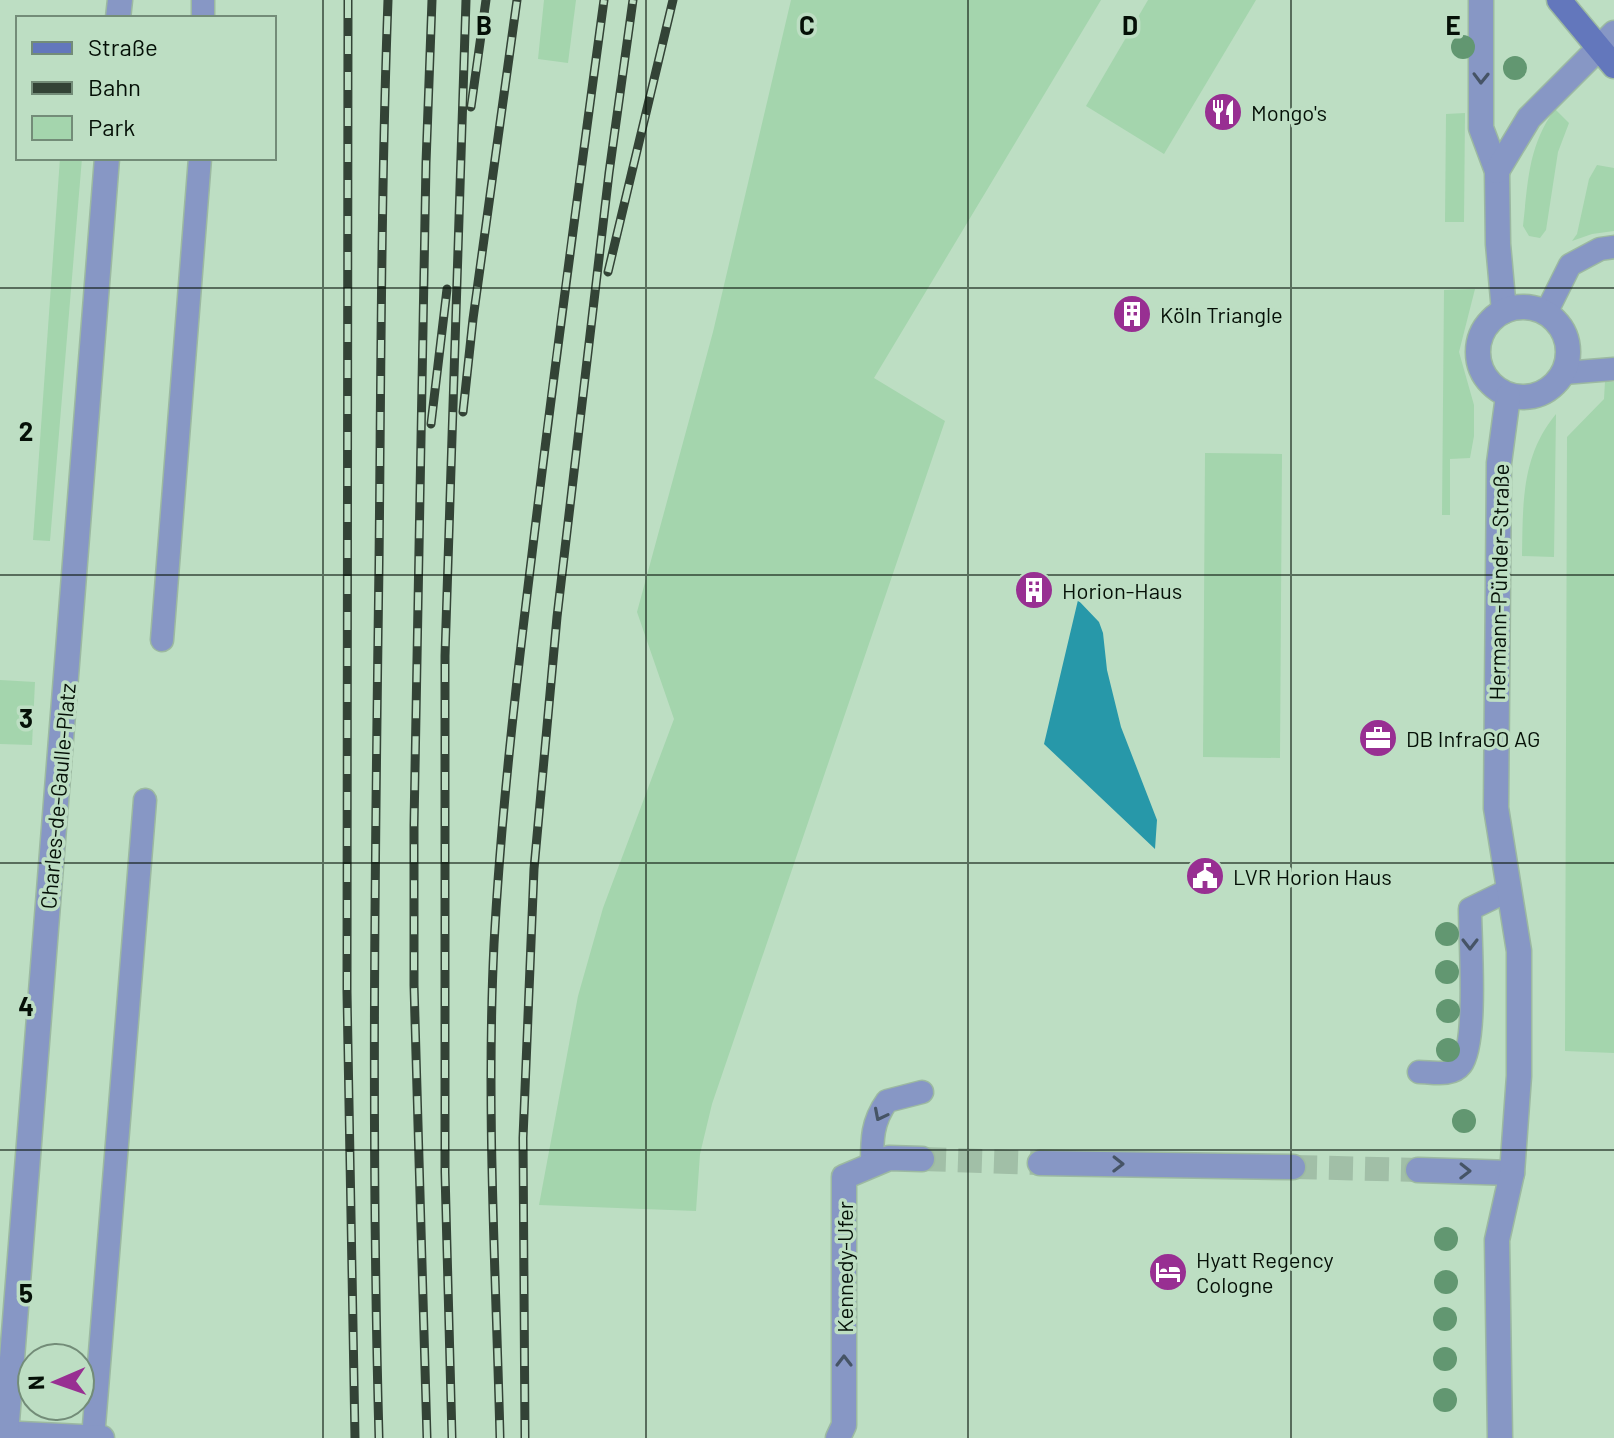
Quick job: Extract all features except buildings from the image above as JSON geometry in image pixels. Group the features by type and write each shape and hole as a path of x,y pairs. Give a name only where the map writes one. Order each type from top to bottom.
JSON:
{"main road":[{"path":"1559,0 1609,49"}],"street":[{"path":"1481,0 1481,128 1497,171 1498,244 1504,311"},
{"path":"1497,171 1529,118 1609,49"},
{"name":"Charles-de-Gaulle-Platz","path":"4,1435 107,160"},
{"path":"1518,307 1546,313 1563,330 1568,359 1564,373 1546,392 1521,398 1508,396 1484,377 1478,347 1482,332 1491,320 1504,311 1518,307"},
{"name":"Hermann-Pünder-Straße","path":"1500,1438 1497,1240 1512,1173 1519,1076 1519,951 1496,808 1499,463 1508,396"},
{"name":"Kennedy-Ufer","path":"838,1438 844,1425 844,1177 889,1158 922,1159"},
{"path":"1040,1163 1293,1167"},
{"path":"1418,1170 1512,1173"},
{"path":"4,1435 102,1438"}],"lane":[{"path":"162,640 200,160"},
{"path":"1546,313 1570,265 1600,249 1614,247"},
{"path":"1564,373 1614,369"},
{"path":"93,1438 145,800"},
{"path":"1419,1072 1448,1073 1460,1067 1470,1044 1470,909 1509,890"},
{"path":"872,1165 872,1131 887,1101 922,1092"}],"green space":[{"path":"544,0 576,0 568,63 538,59"},
{"path":"791,0 1101,0 874,378 945,421 712,1104 700,1154 696,1211 539,1205 578,996 603,908 674,719 637,612 713,332"},
{"path":"1148,0 1256,0 1164,154 1086,106"},
{"path":"1555,109 1569,123 1558,152 1546,230 1540,238 1529,236 1523,226 1526,194 1534,151"},
{"path":"1465,113 1464,222 1445,222 1446,114"},
{"path":"60,160 82,160 50,541 33,540"},
{"path":"1597,165 1614,168 1614,231 1572,241 1577,234 1589,179"},
{"path":"1475,289 1459,352 1474,405 1474,436 1470,458 1450,459 1450,515 1442,515 1444,290"},
{"path":"1605,381 1614,382 1614,1053 1565,1051 1567,437 1604,399"},
{"path":"1556,414 1554,557 1522,556 1524,499 1530,464 1536,447"},
{"path":"1205,453 1282,454 1280,758 1203,757"},
{"path":"0,680 35,682 32,745 0,744"}],"water":[{"path":"1078,600 1099,622 1103,633 1107,670 1121,727 1157,820 1155,849 1044,744"}],"tunnel":[{"path":"922,1159 1040,1163"},
{"path":"1293,1167 1418,1170"}],"railway":[{"path":"348,0 347,992 355,1438"},
{"path":"379,1438 374,1110 375,892 388,0"},
{"path":"427,1438 414,985 414,825 426,163 432,0"},
{"path":"452,1438 445,1172 445,656 466,0"},
{"path":"471,107 486,0"},
{"path":"463,412 517,0"},
{"path":"500,1438 491,1130 497,895 526,603 604,0"},
{"path":"525,1438 523,1138 534,869 557,617 609,173 633,0"},
{"path":"608,272 673,0"},
{"path":"431,424 447,289"}],"place":[{"name":"Mongo's","path":"1223,112"},
{"name":"Köln Triangle","path":"1132,314"},
{"name":"Horion-Haus","path":"1034,590"},
{"name":"DB InfraGO AG","path":"1378,738"},
{"name":"LVR Horion Haus","path":"1205,876"},
{"name":"Hyatt Regency Cologne","path":"1168,1272"}]}
